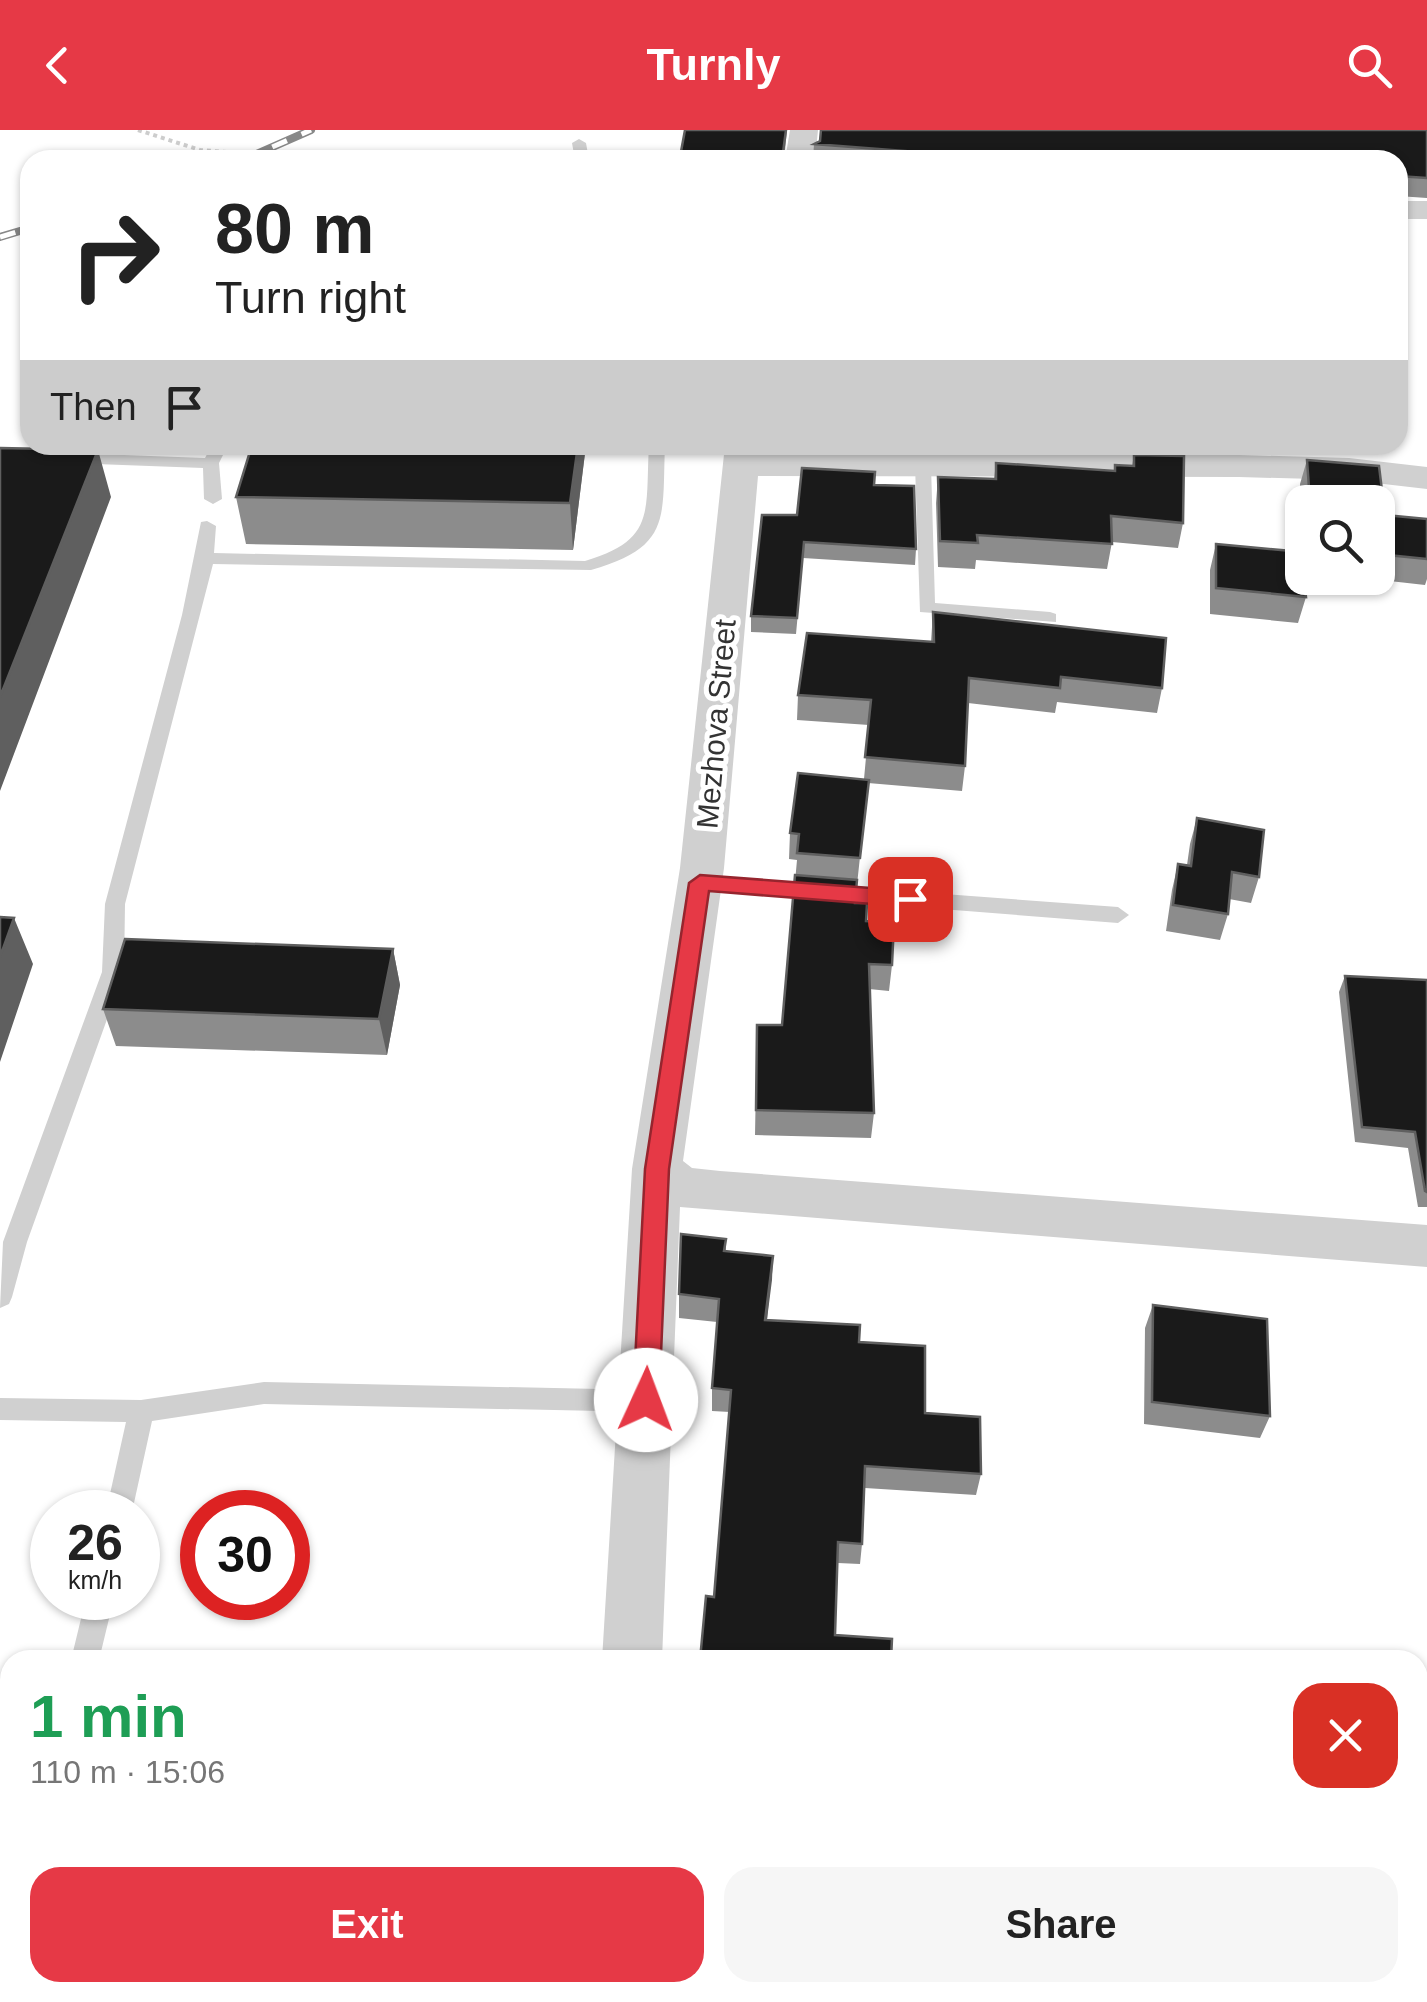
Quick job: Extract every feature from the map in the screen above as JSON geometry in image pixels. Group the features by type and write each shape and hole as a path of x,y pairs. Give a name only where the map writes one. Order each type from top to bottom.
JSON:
{"street":[{"path":"741,455 923,465 1349,468 1427,478"},
{"name":"Mezhova Street","path":"633,1650 657,1169 700,883 741,455"},
{"path":"657,1169 681,1186 720,1192 1427,1246"}],"lane":[{"path":"579,143 580,150"},
{"path":"213,499 211,463 215,455"},
{"path":"205,558 585,566 618,559 641,546 651,532 656,455"},
{"path":"57,458 211,463"},
{"path":"923,465 926,608 1050,618"},
{"path":"0,1298 15,1242 113,972 115,904 205,558 206,526"},
{"path":"700,883 1118,915"},
{"path":"0,1408 142,1411 264,1392 646,1400"},
{"path":"124,1490 142,1411"},
{"path":"88,1650 95,1620"}],"path":[{"path":"138,130 200,150"}],"building":[{"path":"685,130 786,130 783,150 681,150"},
{"path":"821,130 1427,130 1427,178 1408,177 1408,150 891,150 814,144 820,141"},
{"path":"0,448 20,448 20,455 96,455 0,697"},
{"path":"249,455 577,455 570,503 236,497"},
{"path":"1134,455 1184,456 1183,523 1111,516 1112,544 977,535 978,543 940,541 938,477 996,479 996,463 1115,471 1115,465 1134,466"},
{"path":"1307,460 1379,466 1381,485 1309,485"},
{"path":"802,468 875,472 874,485 914,486 916,549 804,542 797,618 751,616 762,515 797,515"},
{"path":"1395,516 1427,519 1427,559 1395,556"},
{"path":"1216,544 1285,550 1285,595 1216,588"},
{"path":"933,612 1166,638 1162,688 1061,677 1060,688 969,678 965,766 865,757 871,700 798,695 807,633 934,642"},
{"path":"798,773 869,780 860,858 797,853 799,834 790,833"},
{"path":"1197,818 1264,830 1259,877 1232,872 1228,914 1173,905 1178,864 1191,866"},
{"path":"795,875 857,880 855,903 867,903 866,921 894,923 892,965 869,964 874,1113 756,1110 757,1025 782,1025"},
{"path":"0,917 14,918 0,957"},
{"path":"125,939 393,949 379,1019 103,1009"},
{"path":"1345,976 1427,980 1427,1192 1415,1132 1362,1127"},
{"path":"681,1234 726,1239 724,1251 773,1256 765,1320 860,1325 859,1342 925,1346 925,1413 980,1417 981,1474 865,1466 862,1544 838,1542 835,1635 892,1639 891,1650 701,1650 706,1596 714,1597 731,1390 712,1388 719,1299 679,1294"},
{"path":"1153,1305 1267,1319 1270,1416 1152,1402"}],"railway":[{"path":"266,150 311,130"},
{"path":"0,237 20,231"}],"route":[{"path":"646,1400 657,1169 700,883 910,899"}]}
